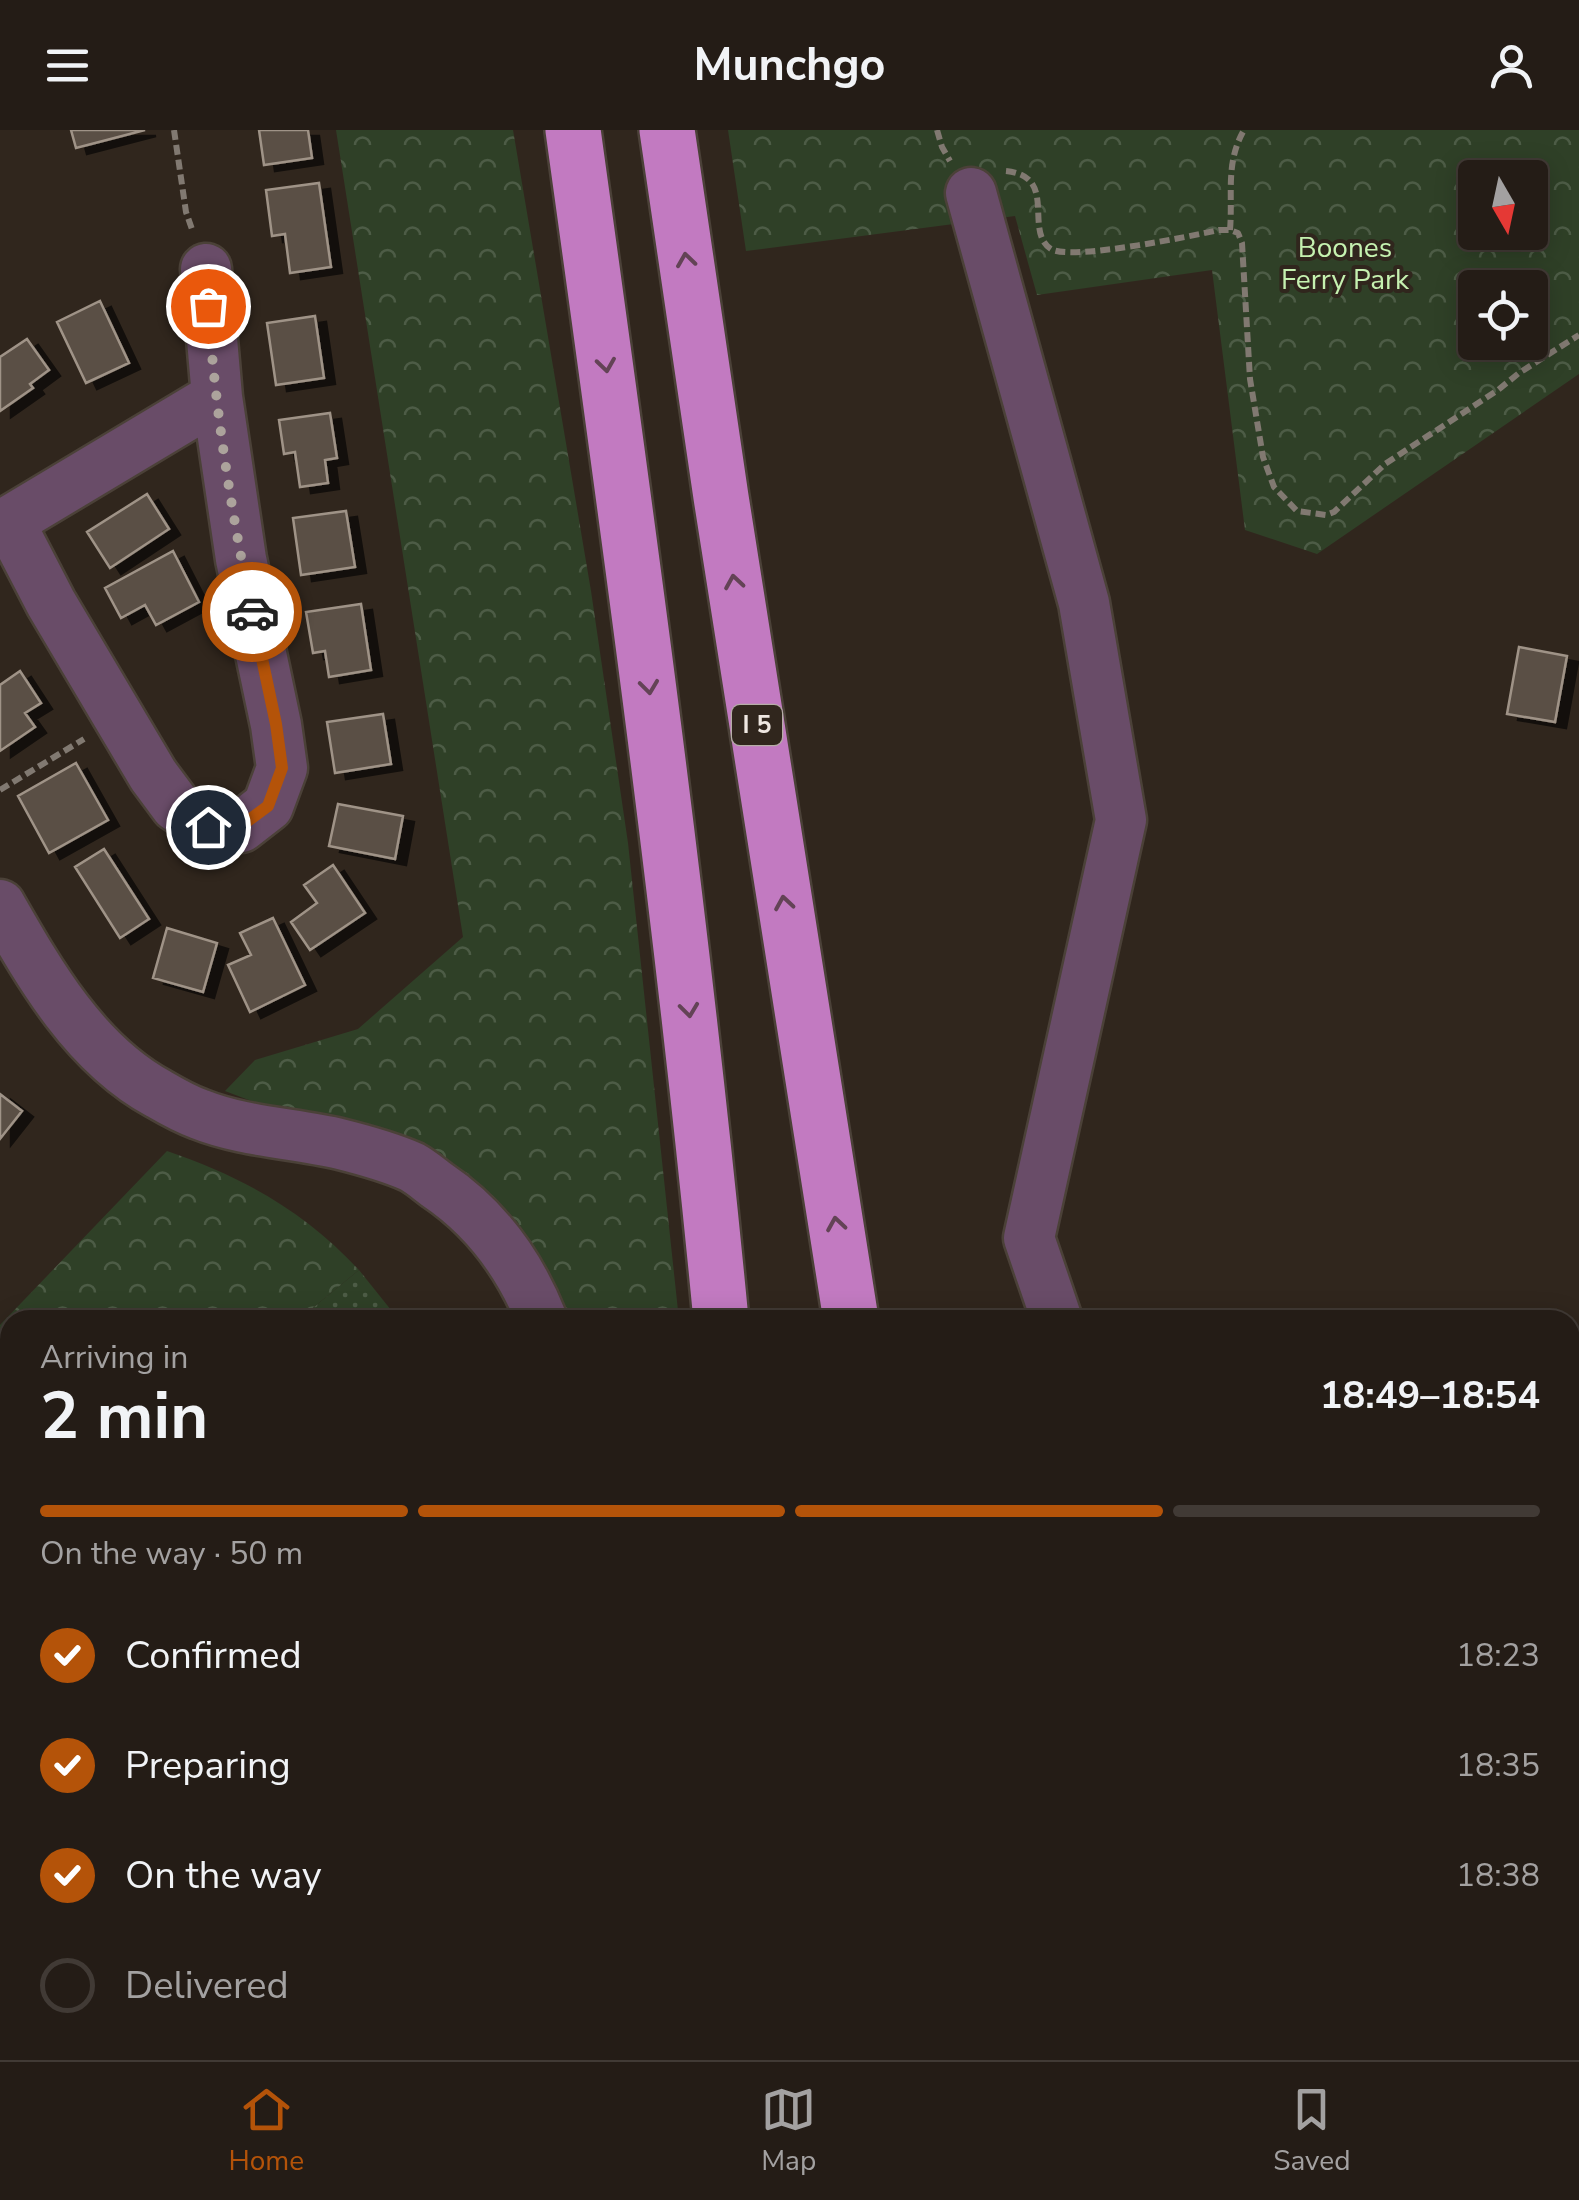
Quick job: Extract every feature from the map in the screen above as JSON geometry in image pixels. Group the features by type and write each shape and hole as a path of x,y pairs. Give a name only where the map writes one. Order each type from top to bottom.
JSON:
{"highway":[{"path":"573,130 674,880 720,1310"},
{"name":"I 5","path":"667,130 849,1310"}],"street":[{"path":"971,194 1084,602 1121,820 1029,1238 1054,1310"},
{"path":"206,269 217,397 241,559 282,768 268,806 241,826 208,827 176,806 153,775 4,525 217,397"},
{"path":"7,934 97,1046 126,1074 198,1114 243,1127 341,1144 412,1168 462,1202 486,1226 515,1265 538,1310"}],"path":[{"path":"174,130 186,212 206,269"},
{"path":"1230,230 1229,178 1236,144 1244,130"},
{"path":"1082,253 1230,230 1238,233 1242,243 1250,379 1263,456 1274,487 1298,511 1326,515 1334,512 1385,464 1579,336"},
{"path":"0,790 120,718"}],"green space":[{"path":"336,130 513,130 591,591 628,843 678,1310 565,1310 546,1267 508,1211 457,1168 393,1137 328,1115 262,1105 225,1091 255,1060 358,1029 463,937"},
{"name":"Boones Ferry Park","path":"728,130 1579,130 1579,374 1317,554 1245,530 1212,270 1037,295 1015,216 746,251"},
{"path":"167,1151 221,1172 271,1198 316,1230 359,1270 310,1310 14,1310"},
{"path":"359,1270 391,1310 310,1310"}],"building":[{"path":"71,130 145,130 76,148"},
{"path":"259,130 308,130 312,158 264,165"},
{"path":"319,183 331,267 290,273 285,234 272,236 266,190"},
{"path":"100,301 129,363 86,383 57,322"},
{"path":"315,316 324,378 276,385 267,323"},
{"path":"27,339 49,370 30,384 33,388 0,411 0,357"},
{"path":"330,413 337,458 325,460 328,483 300,487 295,452 284,454 279,420"},
{"path":"147,494 169,529 110,568 87,532"},
{"path":"346,511 355,567 301,575 293,518"},
{"path":"173,551 199,602 156,625 145,605 121,618 105,588"},
{"path":"361,604 371,670 329,677 325,651 313,653 306,612"},
{"path":"1519,647 1567,656 1555,722 1507,714"},
{"path":"20,671 41,703 25,713 35,727 0,751 0,685"},
{"path":"383,714 391,764 335,773 327,722"},
{"path":"76,763 108,820 49,853 18,796"},
{"path":"338,804 403,816 395,859 329,846"},
{"path":"104,849 149,919 120,938 75,867"},
{"path":"333,865 365,913 310,950 291,922 317,903 304,885"},
{"path":"273,918 305,985 250,1012 228,965 251,955 240,933"},
{"path":"167,928 217,943 203,992 153,978"},
{"path":"0,1094 22,1111 0,1139"}],"way so far":[{"path":"208,306 217,397 252,612"}],"route":[{"path":"208,827 241,826 268,806 282,768 252,612"}]}
